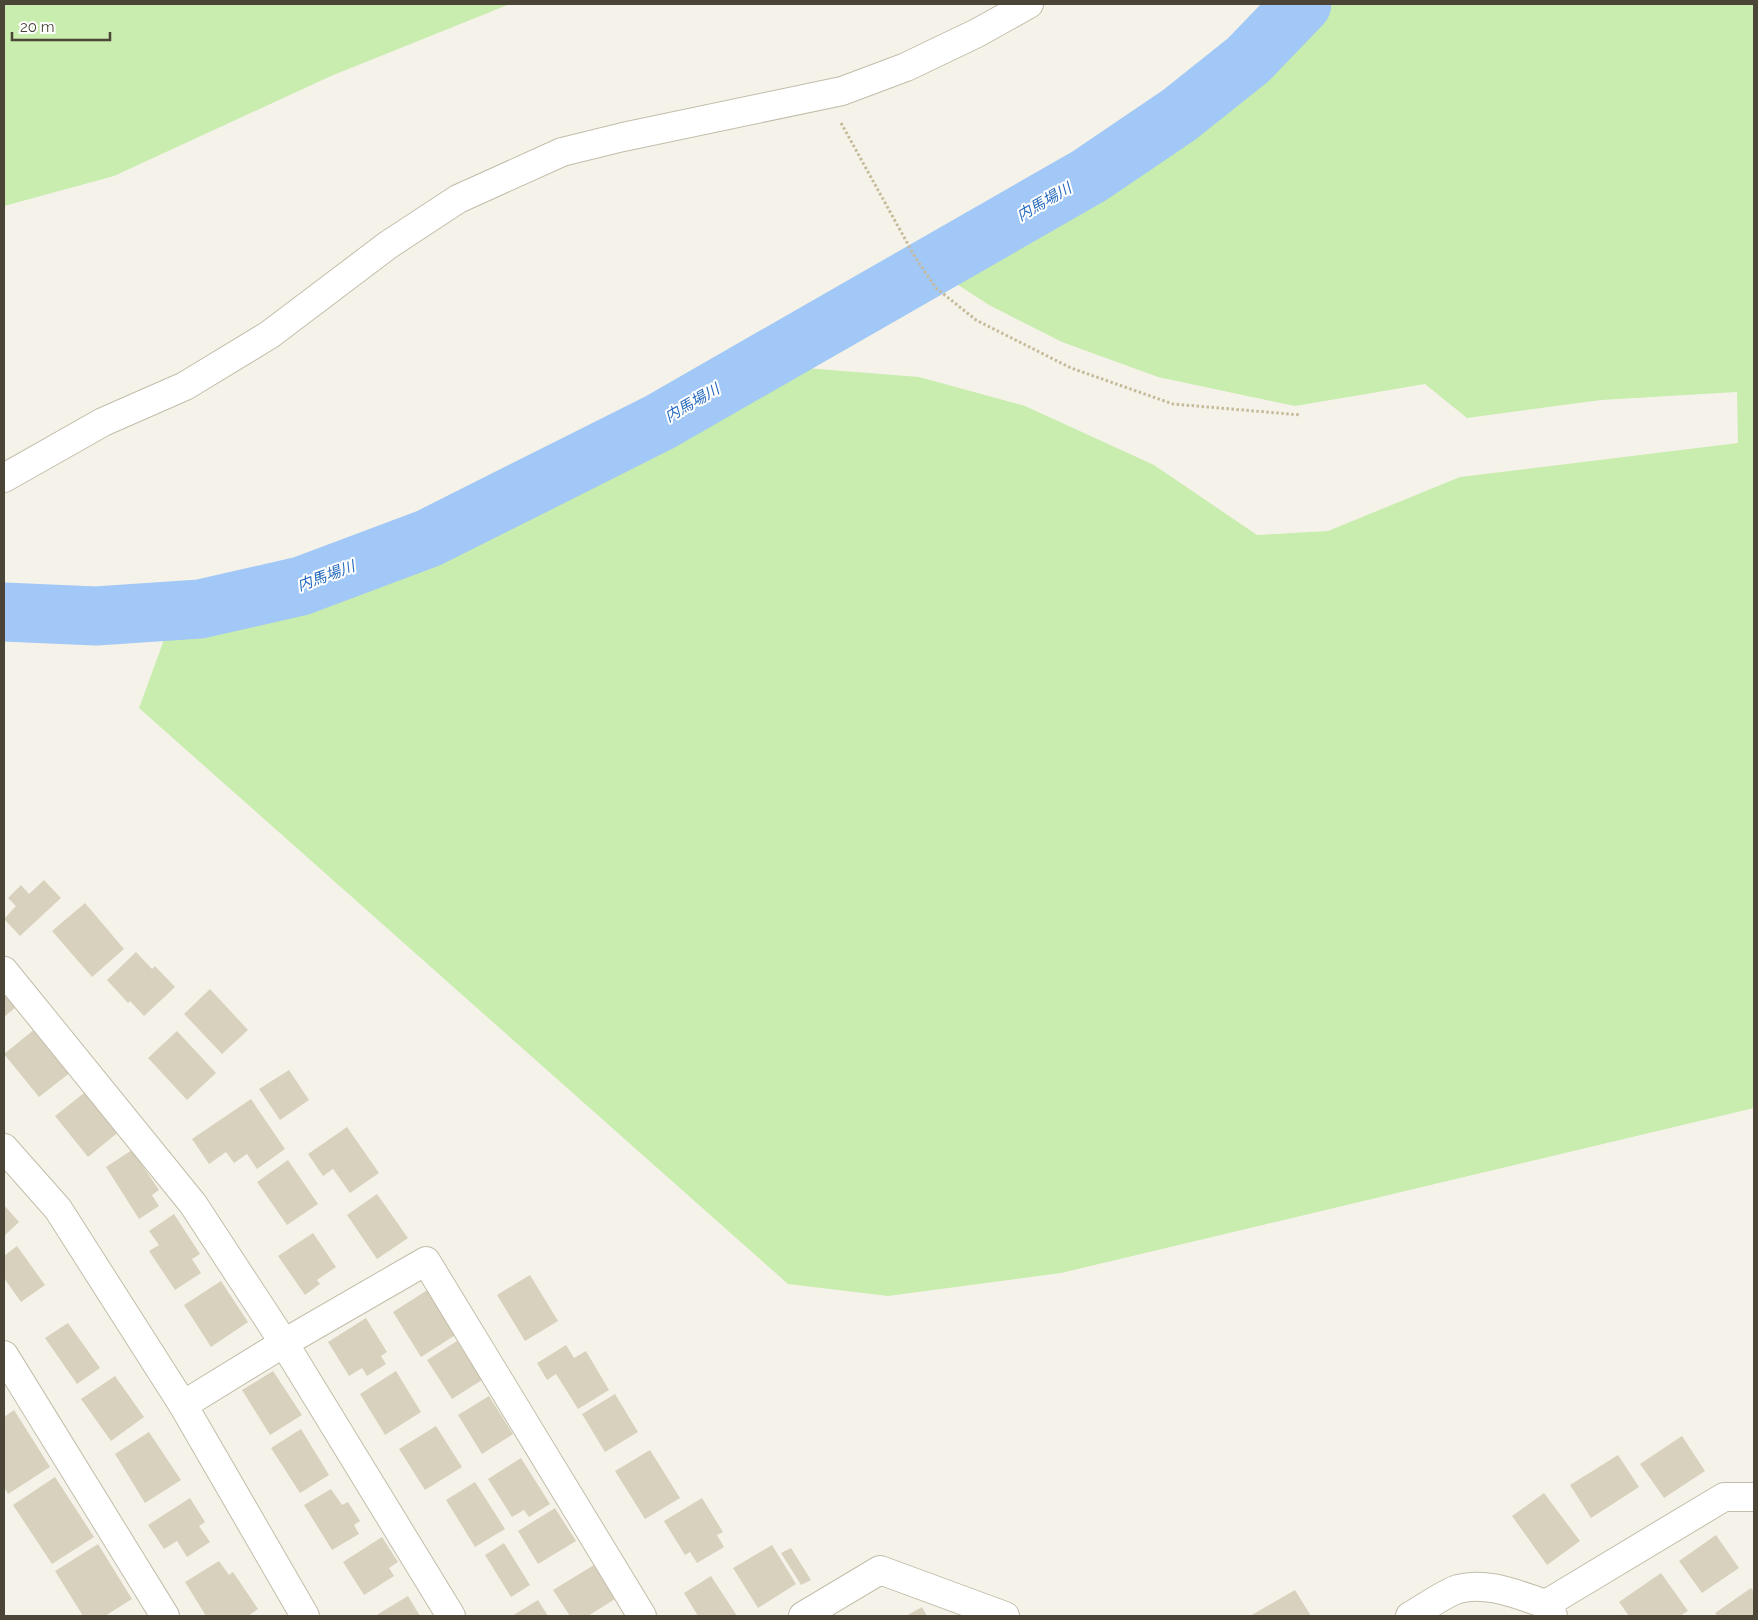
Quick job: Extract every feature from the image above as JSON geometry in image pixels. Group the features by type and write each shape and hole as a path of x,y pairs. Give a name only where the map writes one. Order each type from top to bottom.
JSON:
{"street":[{"path":"4,478 103,422 185,386 269,335 388,245 458,199 562,152 842,91 906,67 976,33 1029,4"},
{"path":"4,971 193,1204 284,1343 451,1616"},
{"path":"4,1148 58,1209 183,1405 302,1615"},
{"path":"183,1405 284,1343 426,1261 642,1616"},
{"path":"4,1354 165,1616"},
{"path":"1418,1614 1456,1589 1479,1586 1502,1590 1550,1610 1724,1497 1754,1497"},
{"path":"804,1616 831,1610 880,1570 1006,1616"}],"path":[{"path":"824,94 915,257 936,288 976,320 1071,368 1173,404 1301,415"}],"green space":[{"path":"4,4 510,4 331,76 114,176 4,206"},
{"path":"1333,4 1754,4 1754,1108 1061,1273 888,1296 788,1284 139,708 169,626 334,590 438,552 543,502 619,462 669,431 749,394 793,367 919,377 1025,406 1154,465 1257,535 1328,531 1460,477 1738,443 1737,392 1601,400 1467,418 1425,384 1295,406 1158,377 1062,342 989,305 949,279 1221,102"}],"building":[{"path":"44,880 61,898 20,936 4,919 16,906 8,898 21,885 29,894"},
{"path":"85,903 124,949 92,977 52,931"},
{"path":"136,952 152,969 155,966 175,987 144,1016 130,1001 128,1003 107,980"},
{"path":"210,989 248,1030 222,1054 184,1014"},
{"path":"4,993 16,1007 4,1017"},
{"path":"36,1028 71,1072 39,1097 4,1054"},
{"path":"177,1031 216,1073 187,1100 148,1058"},
{"path":"289,1070 309,1100 280,1120 259,1089"},
{"path":"89,1089 121,1130 88,1157 55,1116"},
{"path":"251,1099 285,1149 257,1169 247,1154 234,1163 226,1152 209,1164 192,1139"},
{"path":"347,1127 379,1173 350,1193 333,1169 323,1176 308,1154"},
{"path":"132,1150 159,1190 152,1195 159,1206 139,1219 106,1167"},
{"path":"288,1160 318,1204 287,1225 257,1182"},
{"path":"377,1194 408,1238 377,1259 347,1215"},
{"path":"4,1205 19,1222 4,1236"},
{"path":"174,1214 200,1254 192,1259 201,1273 175,1290 149,1251 159,1245 149,1231"},
{"path":"313,1233 336,1267 317,1280 320,1284 305,1295 278,1256"},
{"path":"17,1246 45,1285 21,1302 4,1278 4,1256"},
{"path":"530,1275 558,1321 525,1341 497,1295"},
{"path":"221,1281 248,1322 211,1347 184,1305"},
{"path":"429,1289 457,1334 421,1357 393,1312"},
{"path":"366,1318 387,1352 381,1356 386,1364 367,1376 362,1368 349,1376 328,1342"},
{"path":"68,1323 100,1368 77,1384 45,1338"},
{"path":"457,1341 482,1380 452,1399 427,1360"},
{"path":"566,1345 574,1358 586,1351 609,1390 578,1409 556,1374 547,1380 537,1363"},
{"path":"273,1371 302,1415 270,1435 242,1390"},
{"path":"396,1371 421,1412 385,1435 360,1394"},
{"path":"115,1376 144,1417 111,1441 81,1399"},
{"path":"615,1394 638,1432 605,1452 582,1414"},
{"path":"489,1396 513,1434 482,1454 458,1415"},
{"path":"14,1410 50,1467 8,1494 4,1487 4,1417"},
{"path":"436,1426 462,1467 425,1490 399,1449"},
{"path":"301,1429 329,1475 300,1493 271,1448"},
{"path":"149,1432 181,1480 145,1503 115,1454"},
{"path":"1682,1436 1705,1471 1664,1498 1640,1464"},
{"path":"650,1450 680,1498 645,1519 615,1471"},
{"path":"1618,1455 1639,1487 1591,1518 1570,1485"},
{"path":"521,1458 550,1504 529,1517 524,1510 512,1517 488,1479"},
{"path":"55,1477 94,1537 52,1564 13,1505"},
{"path":"475,1482 505,1529 475,1547 446,1500"},
{"path":"331,1489 342,1505 348,1502 360,1521 354,1525 359,1534 332,1550 304,1505"},
{"path":"1544,1493 1580,1541 1547,1565 1512,1516"},
{"path":"190,1498 205,1522 199,1526 210,1542 187,1557 177,1541 164,1549 148,1525"},
{"path":"702,1498 723,1532 717,1535 724,1547 697,1563 690,1552 685,1555 664,1521"},
{"path":"555,1508 576,1541 538,1564 518,1531"},
{"path":"1716,1535 1739,1568 1702,1593 1679,1561"},
{"path":"382,1537 398,1562 389,1568 394,1576 364,1595 343,1562"},
{"path":"504,1543 530,1585 511,1597 485,1555"},
{"path":"98,1544 132,1599 105,1616 83,1616 55,1571"},
{"path":"772,1545 796,1584 758,1608 733,1568"},
{"path":"791,1548 811,1580 801,1585 781,1553"},
{"path":"219,1561 229,1575 233,1572 258,1609 248,1616 206,1616 185,1582"},
{"path":"594,1565 615,1599 588,1616 570,1616 553,1590"},
{"path":"1661,1573 1688,1611 1680,1616 1629,1616 1619,1602"},
{"path":"711,1576 737,1616 698,1616 684,1593"},
{"path":"1751,1588 1754,1592 1754,1616 1717,1616 1715,1613"},
{"path":"1295,1590 1311,1616 1250,1616"},
{"path":"408,1596 420,1616 375,1616"},
{"path":"538,1600 548,1616 512,1616"},
{"path":"922,1607 927,1616 906,1616"}],"waterway":[{"name":"内馬場川","path":"4,612 96,616 200,609 301,586 429,538 660,422 1089,176 1179,115 1248,60 1302,4"}]}
